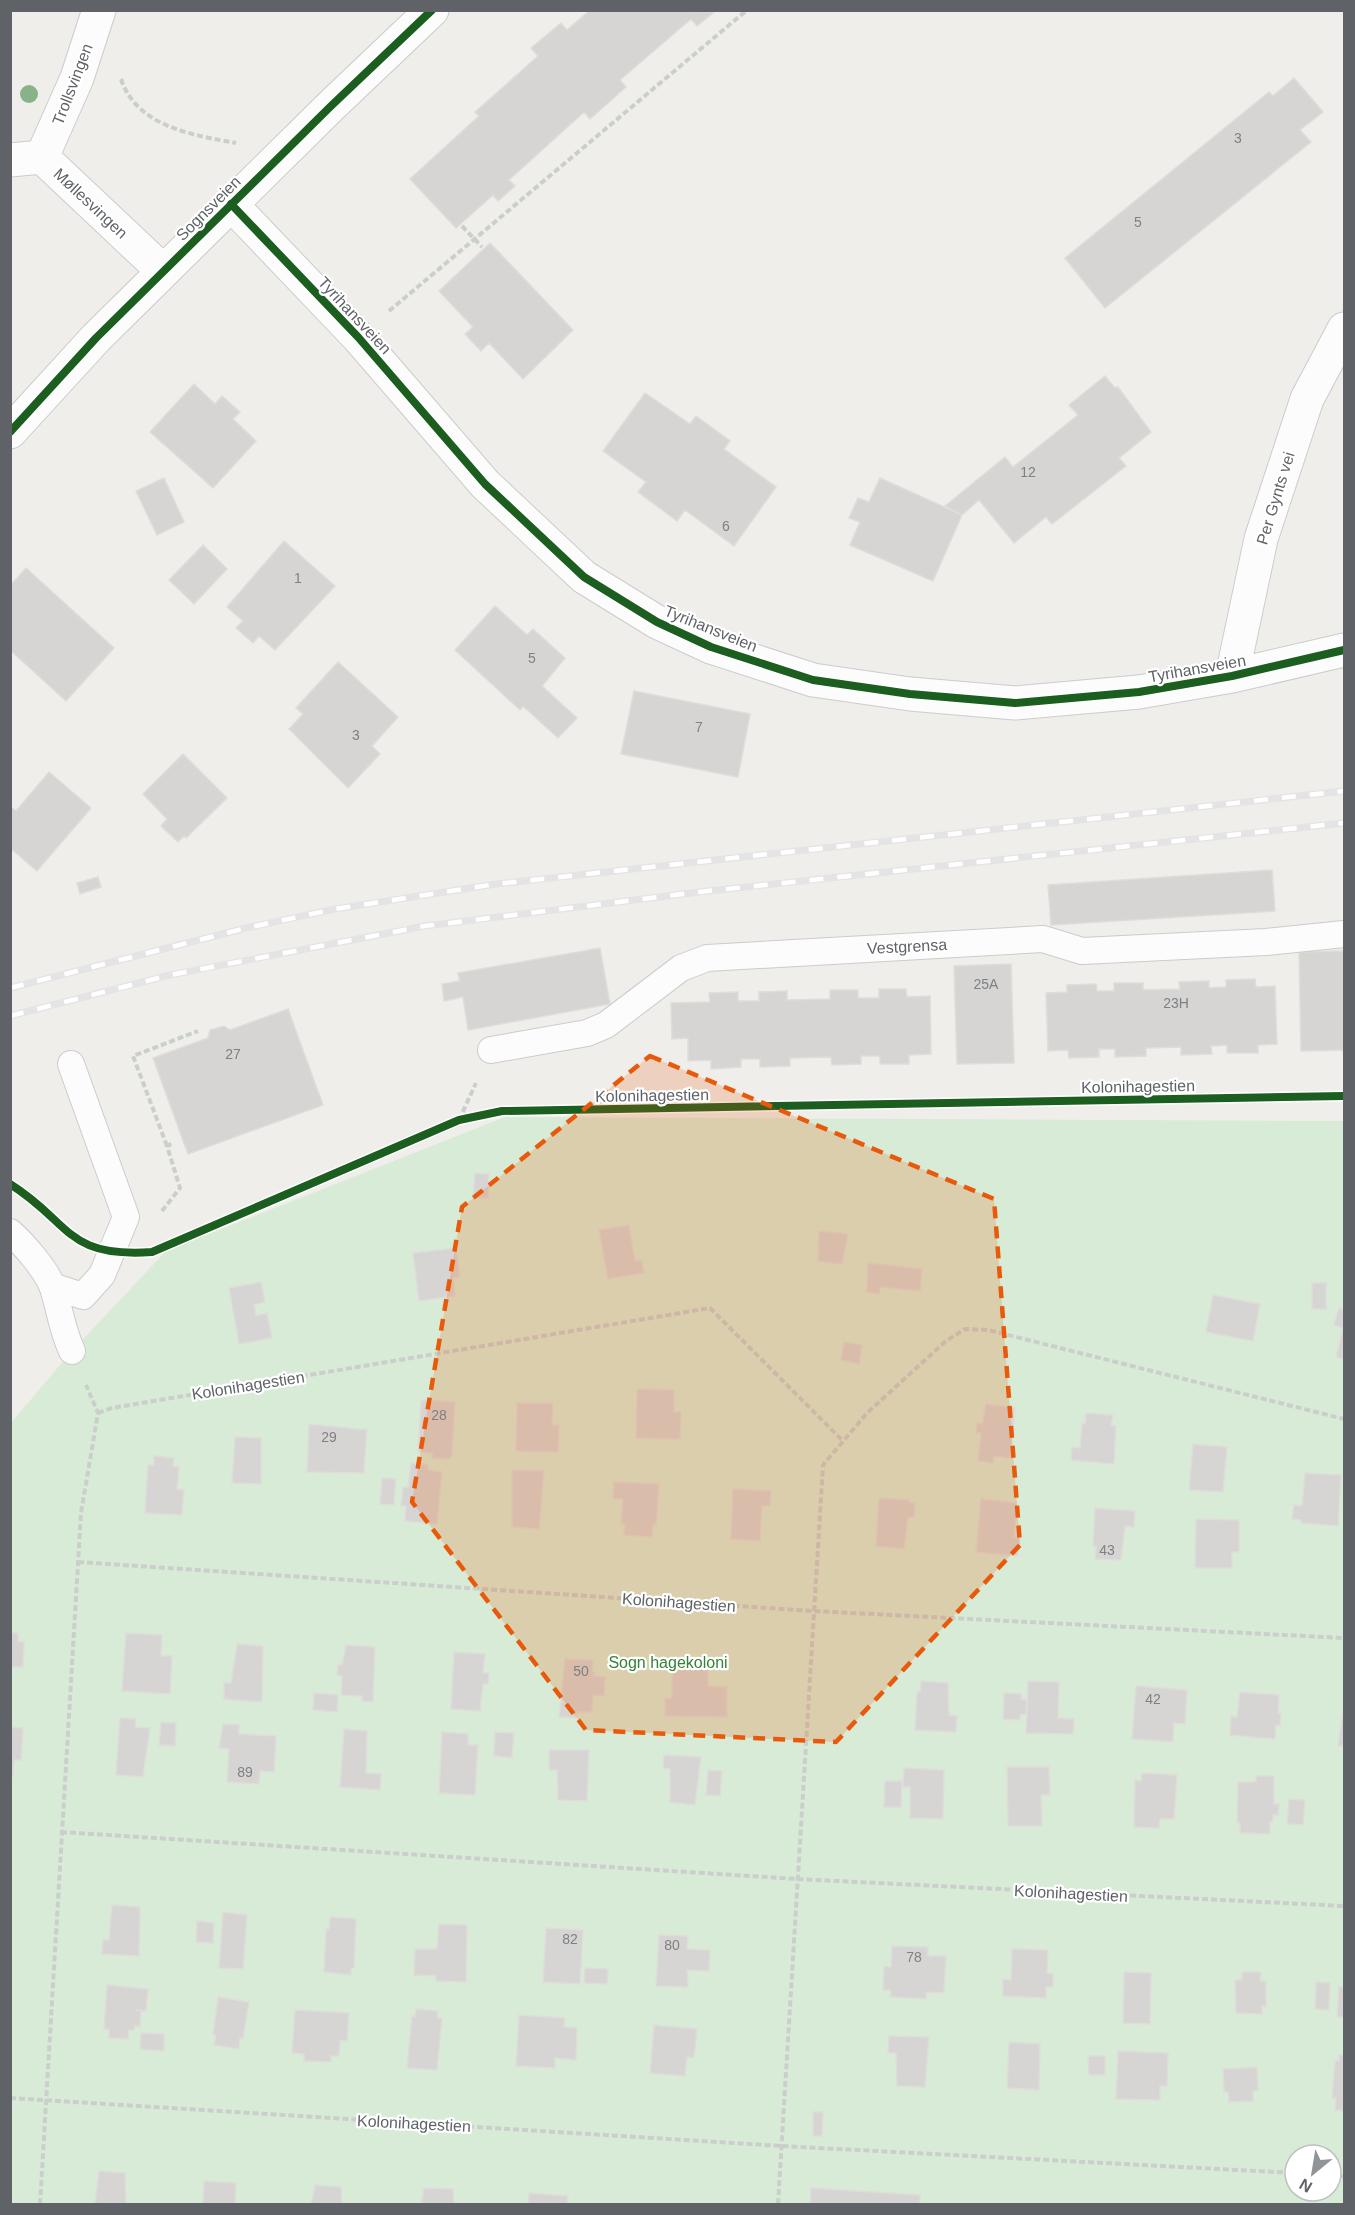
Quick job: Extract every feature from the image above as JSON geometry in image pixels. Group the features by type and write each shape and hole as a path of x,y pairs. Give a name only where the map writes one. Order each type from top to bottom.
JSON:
{"street":[{"name":"Trollsvingen","path":"26,159 76,78 99,10"},
{"name":"Sognsveien","path":"10,432 96,338 163,271 432,10"},
{"name":"Møllesvingen","path":"26,159 163,271"},
{"name":"Tyrihansveien","path":"231,204 358,337 485,484 584,577 657,622 711,647 813,680 910,694 1015,703 1139,692 1232,676 1344,650"},
{"name":"Per Gynts vei","path":"1232,676 1265,528 1306,399 1344,329"}],"lane":[{"name":"Vestgrensa","path":"491,1050 587,1033 606,1025 681,968 707,958 1042,939 1082,951 1232,944 1344,934"},
{"path":"52,1286 83,1296 102,1275 126,1217 71,1064"},
{"path":"10,1232 23,1243 52,1286 63,1331 72,1351"}],"path":[{"path":"358,337 747,10"},
{"path":"119,72 121,82 134,102 152,117 174,130 236,143"},
{"path":"462,226 482,247"},
{"path":"167,1146 134,1056 198,1031"},
{"path":"448,1125 470,1118"},
{"path":"10,1184 35,1204"},
{"path":"52,1220 70,1236 90,1247 111,1253"},
{"path":"778,2205 823,1465 867,1413 946,1341 964,1329 988,1330 1344,1419"},
{"path":"40,2205 81,1513 98,1413 72,1351"}],"highlighted area":[{"path":"650,1056 994,1199 1020,1545 836,1742 586,1730 412,1502 462,1207"}],"green space":[{"name":"Sogn hagekoloni","path":"505,1117 1344,1121 1344,2204 11,2204 11,1423 72,1351 166,1251"}],"building":[{"path":"590,10 714,12 697,26 691,19 620,80 626,87 590,119 584,112 509,180 515,186 498,201 493,195 456,228 410,179 479,116 475,112 538,56 531,48 561,23 567,30"},
{"path":"1294,78 1323,112 1300,130 1311,142 1105,308 1065,258 1269,92 1273,96"},
{"path":"490,243 573,330 523,379 489,343 481,351 465,334 473,327 439,291"},
{"path":"1105,376 1115,388 1118,387 1151,432 1119,458 1126,466 1052,524 1046,517 1014,543 979,500 962,515 945,506 1005,457 1013,467 1078,415 1069,405"},
{"path":"194,384 215,404 222,396 240,412 233,419 256,441 213,488 150,432"},
{"path":"645,393 690,424 696,416 730,441 724,449 776,487 734,546 685,510 677,521 638,492 646,482 603,451"},
{"path":"164,478 184,522 157,535 136,491"},
{"path":"880,478 962,515 933,581 850,545 860,522 849,518 858,498 869,502"},
{"path":"284,541 335,586 275,650 259,636 253,643 236,628 243,621 227,607"},
{"path":"203,545 227,569 194,604 169,580"},
{"path":"26,568 114,648 66,701 10,650 10,586"},
{"path":"495,606 527,635 533,629 565,658 542,686 577,718 558,738 523,706 520,710 455,650"},
{"path":"338,662 398,717 372,746 380,754 348,788 289,729 303,714 296,708"},
{"path":"634,691 750,714 738,777 621,754"},
{"path":"183,754 227,798 186,838 184,836 178,842 161,826 167,819 143,794"},
{"path":"49,772 91,808 37,871 10,848 10,806 16,811"},
{"path":"1272,870 1275,911 1051,925 1048,885"},
{"path":"98,877 101,887 80,894 77,883"},
{"path":"600,948 610,1004 468,1030 463,997 444,1001 442,984 460,981 458,973"},
{"path":"1344,951 1344,1050 1301,1051 1299,952"},
{"path":"1011,964 1014,1063 957,1064 954,966"},
{"path":"1255,979 1256,987 1275,986 1277,1044 1258,1045 1258,1053 1227,1053 1227,1045 1211,1046 1212,1054 1181,1055 1181,1047 1146,1048 1146,1056 1115,1057 1115,1049 1099,1049 1099,1057 1069,1058 1068,1050 1048,1051 1046,993 1067,992 1067,985 1096,984 1097,991 1114,991 1114,983 1143,983 1143,990 1180,989 1179,982 1209,981 1209,988 1226,987 1226,980"},
{"path":"879,989 906,989 907,997 930,996 931,1054 909,1055 909,1064 880,1064 880,1056 861,1056 861,1064 832,1065 831,1057 790,1058 790,1066 760,1067 760,1059 741,1059 741,1067 711,1069 711,1060 688,1061 688,1038 672,1039 671,1003 710,1002 709,993 738,992 738,1001 759,1001 759,992 787,991 787,1000 830,999 830,990 858,990 858,998 879,998"},
{"path":"288,1009 323,1105 188,1154 153,1058 208,1038 210,1030 224,1026 230,1030"},
{"path":"475,1173 489,1174 488,1198 473,1198"},
{"path":"629,1225 635,1261 642,1260 644,1273 608,1279 599,1230"},
{"path":"819,1231 848,1234 842,1264 818,1261"},
{"path":"456,1248 460,1277 453,1278 455,1296 419,1301 413,1253"},
{"path":"868,1263 922,1269 920,1291 880,1287 879,1294 867,1292"},
{"path":"261,1282 265,1302 254,1305 256,1316 267,1313 272,1338 239,1344 229,1288"},
{"path":"1312,1283 1326,1283 1326,1309 1312,1309"},
{"path":"1213,1295 1260,1304 1253,1341 1206,1332"},
{"path":"1339,1308 1344,1310 1344,1359 1336,1357 1343,1328 1334,1325"},
{"path":"844,1342 862,1345 859,1364 841,1360"},
{"path":"637,1389 674,1390 674,1412 681,1411 680,1439 636,1438"},
{"path":"421,1400 455,1402 450,1459 432,1458 432,1453 418,1452"},
{"path":"517,1403 553,1403 552,1425 559,1425 558,1452 516,1451"},
{"path":"986,1404 1015,1408 1010,1458 994,1456 993,1463 978,1461 981,1433 976,1433 977,1423 982,1424"},
{"path":"1086,1413 1113,1415 1111,1425 1116,1426 1114,1464 1071,1460 1072,1447 1080,1448 1082,1423 1085,1424"},
{"path":"309,1424 367,1430 364,1473 307,1472"},
{"path":"235,1437 261,1438 261,1484 232,1483"},
{"path":"1193,1444 1227,1447 1223,1492 1189,1490"},
{"path":"154,1456 174,1458 173,1466 179,1467 177,1489 184,1490 182,1515 145,1513 148,1465 154,1465"},
{"path":"411,1463 428,1465 428,1470 442,1472 437,1524 405,1521 406,1506 401,1506 403,1487 408,1487"},
{"path":"512,1470 544,1471 539,1529 512,1527"},
{"path":"1305,1473 1341,1475 1338,1526 1301,1523 1301,1520 1292,1519 1294,1505 1302,1506"},
{"path":"382,1478 396,1479 394,1505 380,1504"},
{"path":"614,1482 659,1484 656,1525 653,1525 652,1537 624,1535 625,1524 621,1524 623,1499 613,1499"},
{"path":"733,1489 771,1491 770,1506 762,1506 760,1541 731,1539"},
{"path":"879,1498 909,1500 915,1503 914,1517 908,1517 904,1549 876,1546"},
{"path":"981,1499 1017,1503 1014,1537 1020,1537 1018,1556 976,1552"},
{"path":"1095,1508 1135,1511 1134,1527 1125,1526 1121,1560 1095,1559 1096,1547 1093,1546"},
{"path":"1196,1519 1239,1520 1239,1552 1232,1552 1232,1568 1195,1568"},
{"path":"10,1633 18,1633 18,1642 24,1642 23,1667 10,1667"},
{"path":"126,1633 162,1635 161,1656 172,1656 170,1694 122,1691"},
{"path":"237,1644 263,1646 262,1702 224,1699 224,1683 231,1683"},
{"path":"346,1645 375,1647 373,1702 362,1701 362,1696 341,1695 342,1676 337,1675 338,1664 342,1665"},
{"path":"454,1652 485,1654 483,1673 489,1673 488,1684 483,1684 480,1711 451,1709"},
{"path":"565,1659 593,1660 594,1676 605,1677 604,1696 593,1695 592,1712 577,1712 576,1718 559,1717"},
{"path":"672,1668 708,1668 708,1686 727,1687 727,1717 665,1716 665,1699 672,1698"},
{"path":"921,1681 948,1683 949,1715 957,1716 956,1732 915,1730 917,1692 920,1692"},
{"path":"1028,1681 1059,1682 1058,1718 1074,1719 1073,1734 1026,1733"},
{"path":"1136,1686 1187,1690 1185,1724 1174,1723 1173,1742 1132,1739"},
{"path":"1240,1692 1279,1695 1280,1726 1276,1725 1275,1739 1230,1735 1231,1716 1237,1717"},
{"path":"314,1693 338,1695 337,1712 313,1710"},
{"path":"1004,1693 1021,1694 1021,1699 1027,1700 1026,1714 1020,1715 1020,1720 1003,1719"},
{"path":"1344,1705 1344,1746 1338,1746"},
{"path":"120,1718 136,1719 135,1727 150,1728 143,1777 116,1775"},
{"path":"161,1722 176,1723 175,1746 159,1745"},
{"path":"223,1724 239,1725 239,1734 276,1736 274,1772 260,1771 259,1784 227,1782 229,1749 219,1748"},
{"path":"10,1727 23,1728 21,1760 14,1760 13,1776 10,1776"},
{"path":"344,1729 367,1731 366,1773 381,1774 380,1790 340,1787"},
{"path":"442,1732 468,1734 468,1745 478,1745 475,1795 439,1793"},
{"path":"495,1732 514,1733 512,1758 494,1756"},
{"path":"549,1750 589,1750 587,1801 558,1800 557,1770 549,1770"},
{"path":"664,1755 701,1757 695,1805 670,1802 670,1769 663,1768"},
{"path":"1007,1767 1049,1767 1050,1795 1041,1795 1042,1826 1008,1826"},
{"path":"904,1768 944,1770 943,1819 910,1818 910,1787 903,1787"},
{"path":"708,1770 722,1771 720,1796 706,1795"},
{"path":"1142,1773 1177,1775 1174,1819 1160,1819 1159,1828 1134,1827 1135,1780 1141,1781"},
{"path":"1256,1776 1274,1776 1274,1804 1279,1804 1278,1815 1273,1815 1273,1822 1270,1822 1270,1834 1240,1833 1240,1823 1237,1823 1238,1782 1256,1782"},
{"path":"885,1781 902,1781 901,1807 884,1807"},
{"path":"1289,1799 1305,1800 1303,1825 1287,1824"},
{"path":"112,1905 140,1907 139,1956 102,1954 103,1940 109,1940"},
{"path":"223,1912 247,1915 243,1969 219,1968"},
{"path":"330,1917 356,1919 354,1968 351,1968 351,1975 324,1972 326,1929 329,1929"},
{"path":"197,1921 214,1923 213,1943 196,1942"},
{"path":"439,1924 467,1925 466,1982 436,1981 436,1976 414,1975 415,1949 437,1949"},
{"path":"546,1928 583,1930 580,1984 543,1982"},
{"path":"659,1935 688,1936 687,1949 710,1950 709,1971 687,1970 688,1987 656,1986"},
{"path":"892,1946 928,1947 928,1956 946,1956 944,1993 926,1992 926,1999 890,1997 891,1990 883,1990 884,1966 891,1967"},
{"path":"1012,1949 1048,1950 1047,1973 1053,1974 1053,1987 1046,1987 1046,1998 1003,1996 1003,1979 1011,1980"},
{"path":"585,1968 608,1969 607,1984 584,1983"},
{"path":"1124,1972 1151,1973 1150,2024 1123,2023"},
{"path":"1242,1972 1261,1972 1260,1981 1266,1981 1266,2007 1262,2006 1262,2014 1236,2013 1235,1980 1242,1980"},
{"path":"1316,1982 1330,1983 1329,2010 1315,2009"},
{"path":"107,1985 148,1989 146,2011 136,2010 141,2011 140,2027 135,2026 134,2030 129,2030 128,2039 109,2038 109,2029 104,2029"},
{"path":"1339,1987 1344,1987 1344,2017 1337,2017"},
{"path":"218,1997 249,2002 243,2039 240,2038 239,2049 214,2045 216,2035 213,2035"},
{"path":"416,2009 438,2011 437,2018 442,2018 437,2070 407,2068 412,2015 415,2016"},
{"path":"295,2010 349,2013 347,2041 340,2040 339,2056 331,2056 331,2062 304,2061 304,2054 292,2053"},
{"path":"519,2015 565,2018 564,2027 577,2028 576,2060 555,2058 555,2068 516,2066"},
{"path":"654,2025 697,2029 694,2058 687,2057 685,2076 650,2073"},
{"path":"141,2033 164,2034 164,2051 140,2049"},
{"path":"889,2036 929,2037 925,2087 897,2086 896,2053 888,2053"},
{"path":"1009,2042 1040,2044 1039,2090 1007,2088"},
{"path":"1118,2051 1168,2053 1167,2086 1160,2086 1160,2100 1116,2099"},
{"path":"1339,2055 1344,2055 1344,2111 1335,2110 1336,2098 1332,2098 1335,2061 1339,2061"},
{"path":"1088,2056 1105,2056 1105,2075 1089,2075"},
{"path":"1257,2067 1258,2090 1253,2091 1253,2101 1229,2102 1228,2092 1224,2092 1223,2069"},
{"path":"813,2112 823,2112 822,2136 813,2136"},
{"path":"99,2171 125,2173 126,2204 95,2204"},
{"path":"204,2181 236,2183 235,2204 203,2204"},
{"path":"315,2185 341,2187 342,2204 311,2204"},
{"path":"424,2188 453,2189 454,2204 421,2204"},
{"path":"811,2188 920,2195 920,2204 810,2204"},
{"path":"529,2193 568,2196 567,2204 528,2204"}],"railway":[{"path":"10,988 246,928 335,909 496,884 1344,791"},
{"path":"10,1016 170,975 425,926 699,892 1344,823"}],"cycle path":[{"path":"10,432 96,338 331,106 432,10"},
{"path":"231,204 358,337 485,484 584,577 657,622 711,647 813,680 910,694 1015,703 1139,692 1232,676 1344,650"},
{"name":"Kolonihagestien","path":"10,1184 85,1243 102,1249 123,1252 152,1252 459,1120 502,1111 1344,1096"}]}
